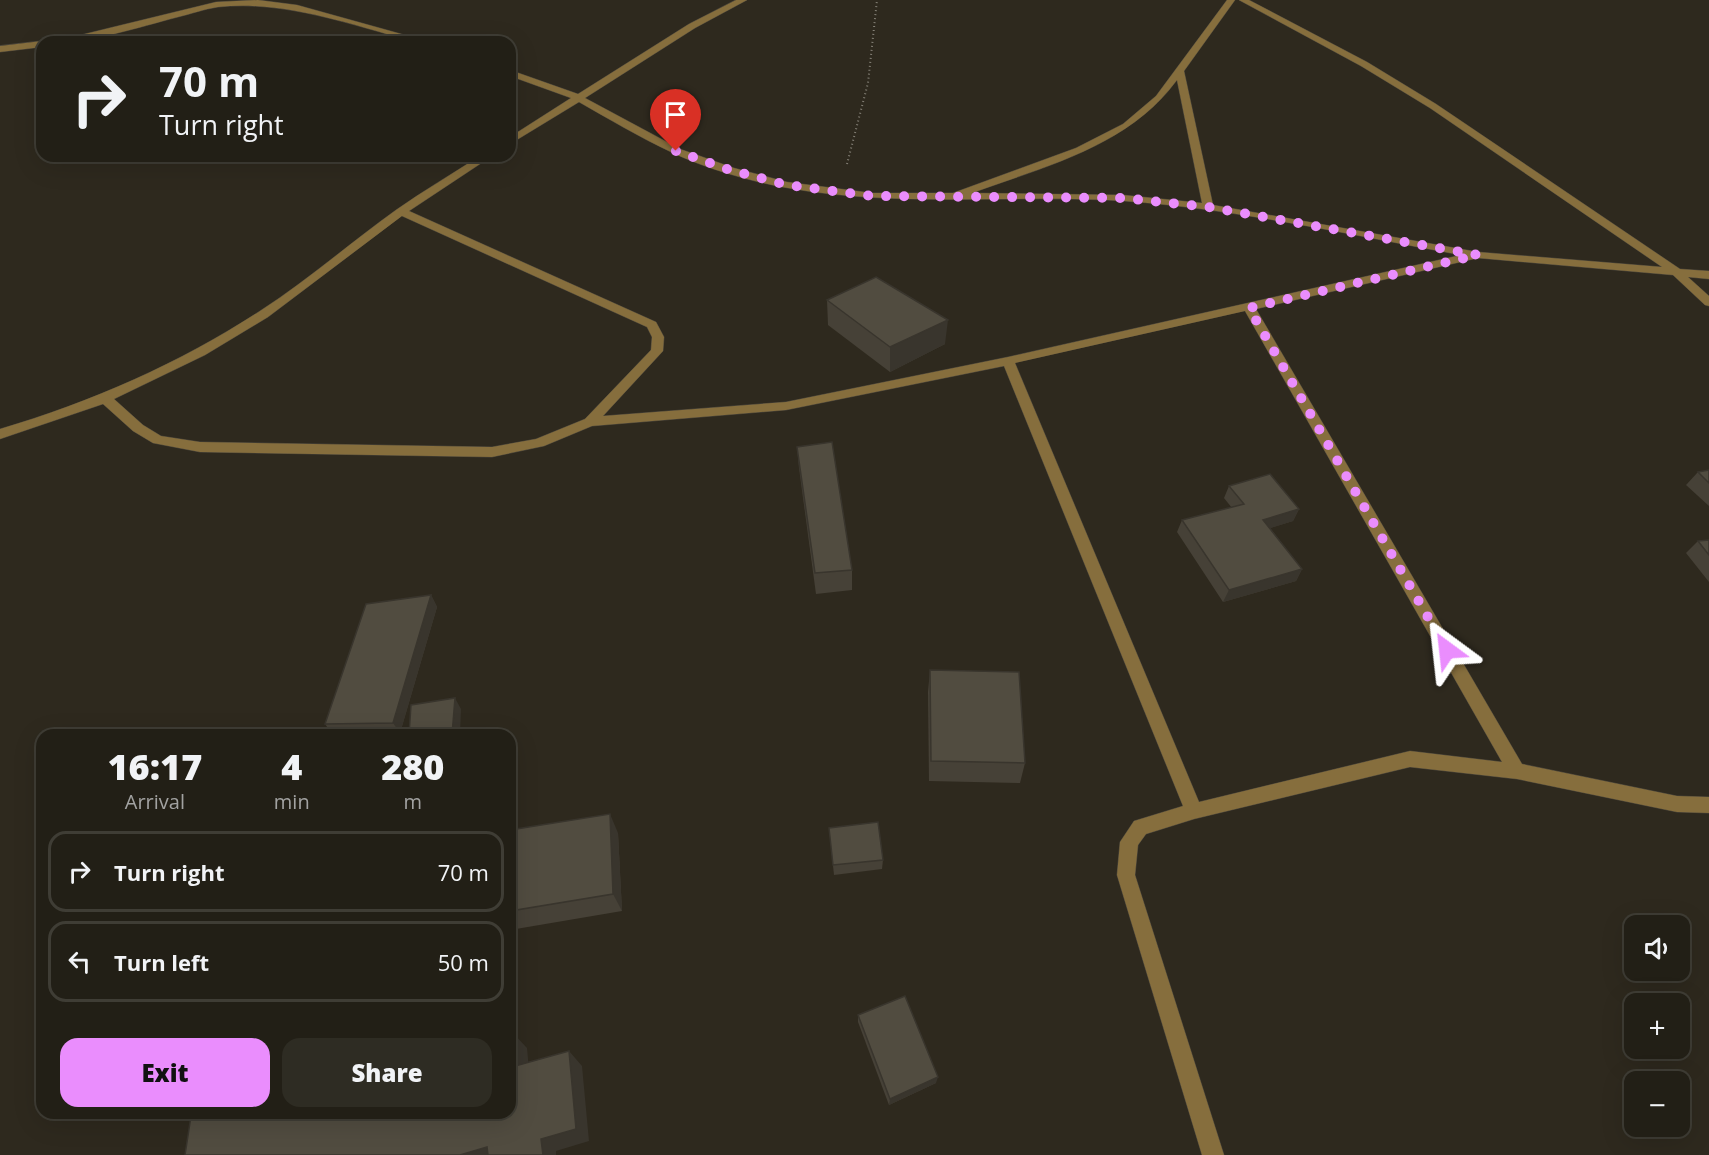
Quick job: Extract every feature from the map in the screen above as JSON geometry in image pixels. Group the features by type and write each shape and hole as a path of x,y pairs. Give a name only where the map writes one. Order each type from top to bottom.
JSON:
{"street":[{"path":"516,137 692,26 742,0"},
{"path":"954,196 1080,150 1126,126 1159,98 1231,0"},
{"path":"1244,0 1364,64 1433,106 1675,271 1709,302"},
{"path":"88,36 216,5 258,3 297,8 403,36"},
{"path":"0,49 36,45"},
{"path":"1180,72 1208,207"},
{"path":"516,75 577,97 676,151 730,170 787,185 872,196 1113,198 1208,207 1478,255 1709,275"},
{"path":"0,434 53,420 107,400 199,352 265,313 401,212 478,162"},
{"path":"401,212 652,325 658,337 657,351 590,422"},
{"path":"107,400 138,428 158,440 200,447 492,452 539,443 590,422 786,406 1008,361 1478,255"},
{"path":"1249,308 1517,771"},
{"path":"1008,361 1194,811"},
{"path":"1213,1155 1126,875 1129,842 1140,827 1194,811 1410,759 1517,771 1677,804 1709,805"}],"path":[{"path":"837,192 865,104 873,63 877,0"}],"building":[{"path":"876,277 948,320 890,347 827,300"},
{"path":"832,442 852,570 815,573 797,447"},
{"path":"1709,470 1709,483 1698,472"},
{"path":"1270,474 1299,509 1263,520 1302,569 1229,590 1182,520 1244,504 1229,486"},
{"path":"1709,540 1709,555 1698,541"},
{"path":"431,595 393,723 325,724 366,604"},
{"path":"930,670 1019,672 1025,763 931,761"},
{"path":"455,698 452,729 409,729 411,705"},
{"path":"610,814 613,894 516,910 516,829"},
{"path":"878,822 883,860 833,865 829,828"},
{"path":"905,996 938,1077 890,1099 858,1015"},
{"path":"569,1051 576,1129 541,1139 543,1155 488,1155 487,1147 460,1155 185,1155 191,1119 516,1119 516,1066"}],"route":[{"path":"676,151 730,170 787,185 872,196 1123,198 1208,207 1478,255 1249,308 1447,650"}]}
